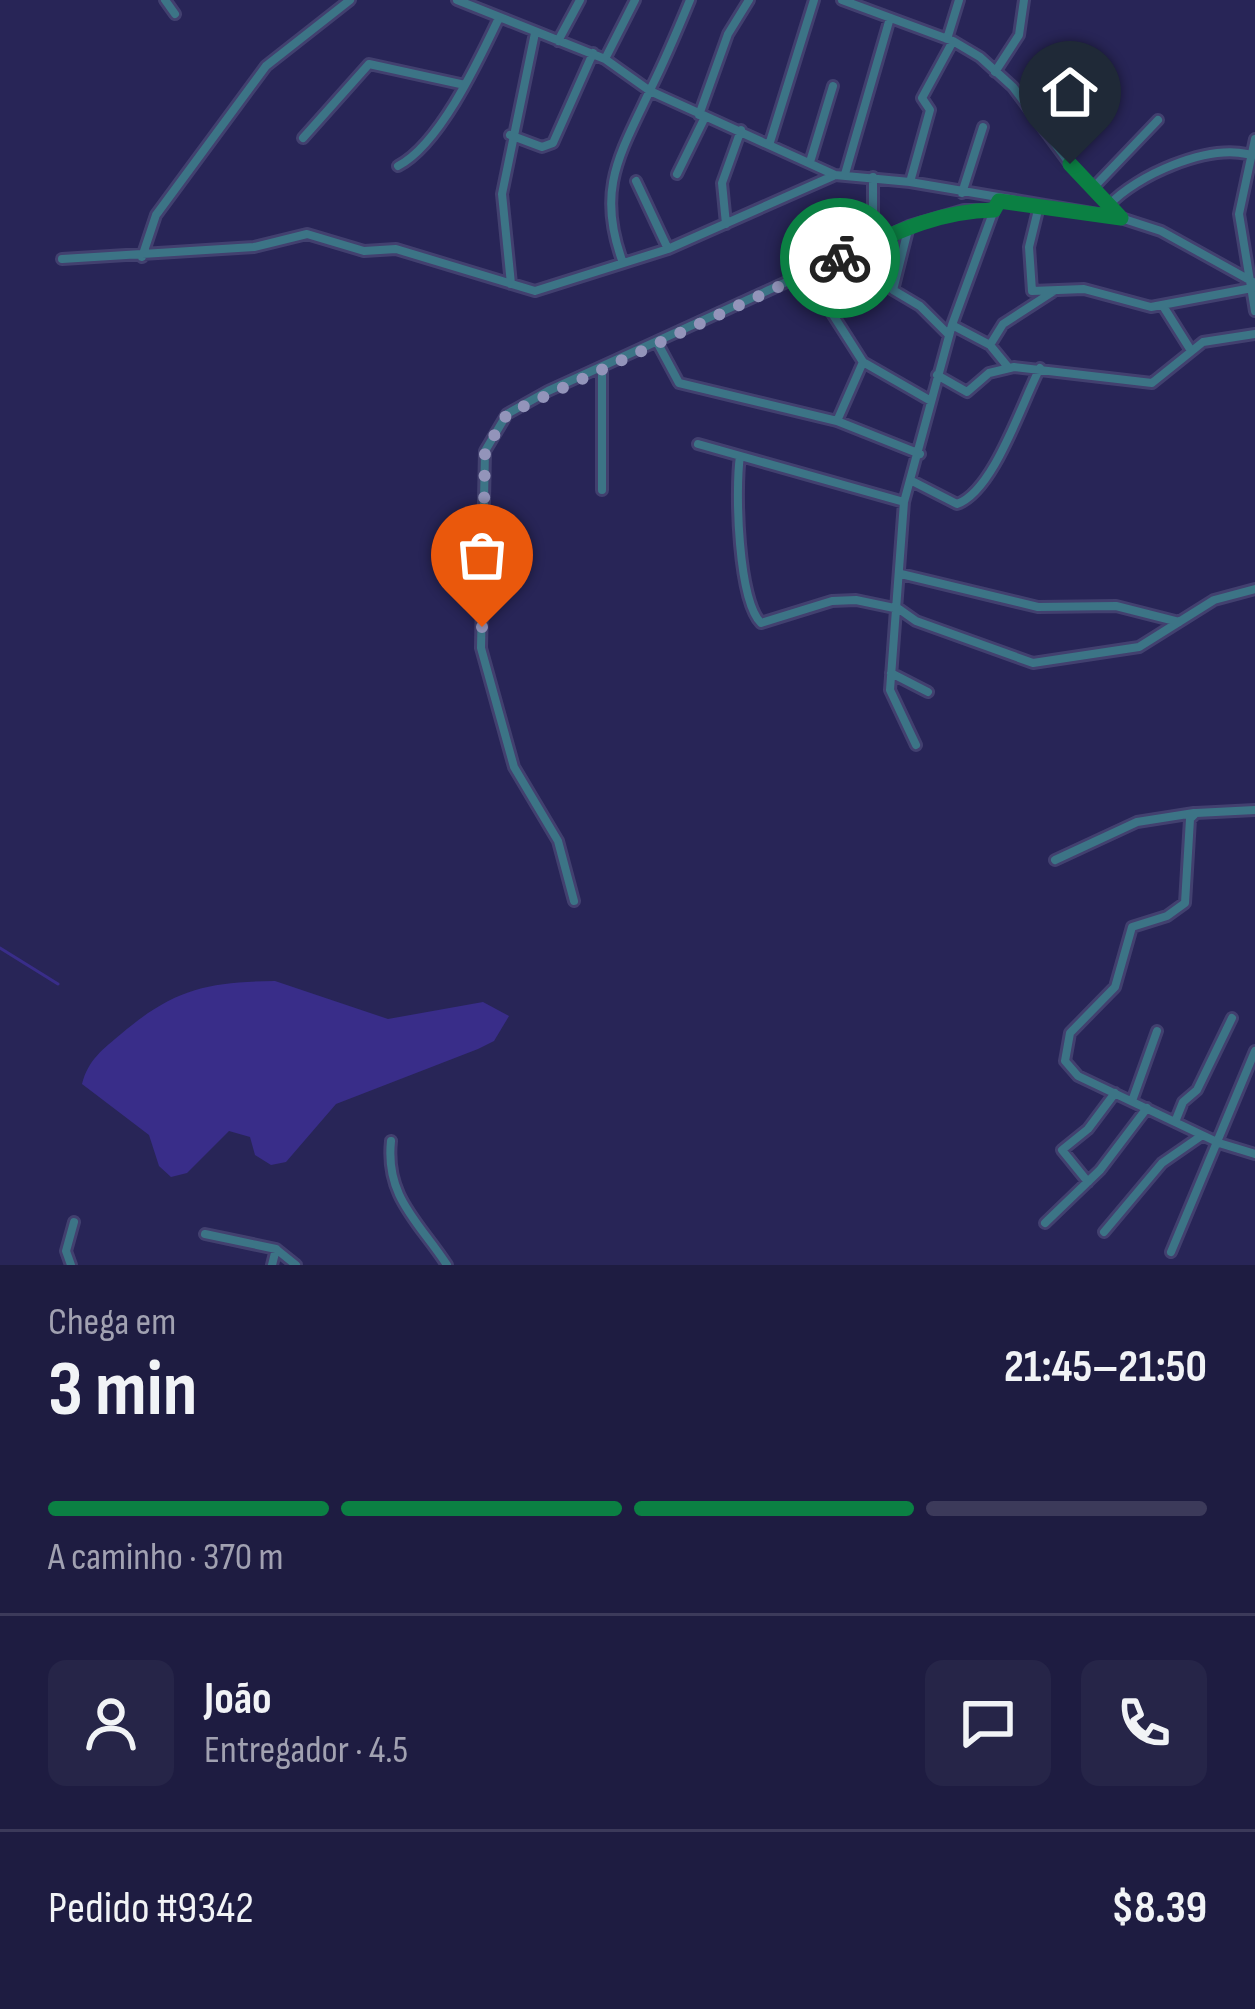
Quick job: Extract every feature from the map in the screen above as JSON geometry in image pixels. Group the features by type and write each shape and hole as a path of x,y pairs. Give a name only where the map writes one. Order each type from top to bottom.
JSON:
{"street":[{"path":"165,0 175,14"},
{"path":"142,257 156,214 266,66 350,0"},
{"path":"457,0 498,20 605,58 650,91 840,175 910,182 997,206"},
{"path":"558,41 580,0"},
{"path":"605,58 635,0"},
{"path":"623,263 610,224 613,175 623,138 650,91 690,0"},
{"path":"676,174 702,116 728,34 748,0"},
{"path":"770,142 814,0"},
{"path":"842,0 950,40 995,72 1121,218"},
{"path":"910,182 930,110 922,98 950,40 959,0"},
{"path":"995,72 1022,28 1024,0"},
{"path":"62,259 254,247 307,234 364,250 396,249 539,290 668,249 840,175 890,18"},
{"path":"398,166 411,158 465,85 498,20"},
{"path":"512,284 502,194 510,135 535,33"},
{"path":"510,135 542,146 553,143 593,53"},
{"path":"303,138 369,64 465,85"},
{"path":"1044,126 1067,104 1075,69"},
{"path":"810,162 832,86"},
{"path":"1093,188 1158,120"},
{"path":"962,193 982,127"},
{"path":"726,224 722,183 742,130"},
{"path":"1255,139 1238,214 1255,311"},
{"path":"1109,205 1129,187 1190,155 1229,150 1248,154"},
{"path":"873,177 873,243"},
{"path":"636,181 668,249"},
{"path":"916,745 892,697 904,502 950,330 997,206"},
{"path":"574,901 558,841 514,767 485,678 485,451 507,414 940,215 997,206 1039,206 1121,218 1174,237 1252,283"},
{"path":"1039,206 1029,247 1029,287 1084,289 1116,301 1162,306 1252,283"},
{"path":"909,226 893,290 950,330 989,345 1008,368"},
{"path":"807,274 863,362 932,401"},
{"path":"989,345 1003,324 1055,290"},
{"path":"1162,306 1190,349"},
{"path":"937,375 967,392 989,373 1008,368 1152,383 1190,349 1255,334"},
{"path":"657,342 679,383 837,421 920,454"},
{"path":"837,421 863,362"},
{"path":"602,368 602,490"},
{"path":"912,481 957,504 970,497 1016,427 1040,368"},
{"path":"698,444 904,502"},
{"path":"740,456 738,504 748,602 759,622 832,601 856,600 899,609 916,621 1033,663 1139,647 1214,600 1255,590"},
{"path":"901,574 1037,607 1116,606 1179,622"},
{"path":"891,673 928,692"},
{"path":"1055,860 1137,822 1255,810"},
{"path":"1196,813 1186,829 1190,870 1185,903 1167,916 1138,922 1126,938 1115,987 1070,1033 1065,1060 1078,1076 1219,1143 1255,1154"},
{"path":"1175,1122 1232,1018"},
{"path":"1132,1101 1156,1031"},
{"path":"1171,1252 1255,1052"},
{"path":"1088,1182 1062,1150 1088,1129 1115,1093"},
{"path":"1045,1223 1088,1182 1147,1108"},
{"path":"1104,1232 1162,1162 1202,1135"},
{"path":"391,1141 389,1160 398,1199 447,1265"},
{"path":"71,1265 66,1251 74,1222"},
{"path":"205,1234 276,1249 296,1265"},
{"path":"272,1265 276,1249"}],"shaded area":[{"path":"275,981 388,1019 483,1002 509,1016 494,1041 336,1104 286,1162 271,1165 255,1155 250,1137 229,1131 187,1173 171,1177 159,1166 149,1135 82,1084 88,1068 121,1034 175,998 210,986"}],"waterway":[{"path":"0,948 58,984"}],"way so far":[{"path":"482,627 485,451 507,414 840,258"}],"route":[{"path":"840,258 909,226 940,215 994,210 999,201 1121,218 1070,164"}]}
